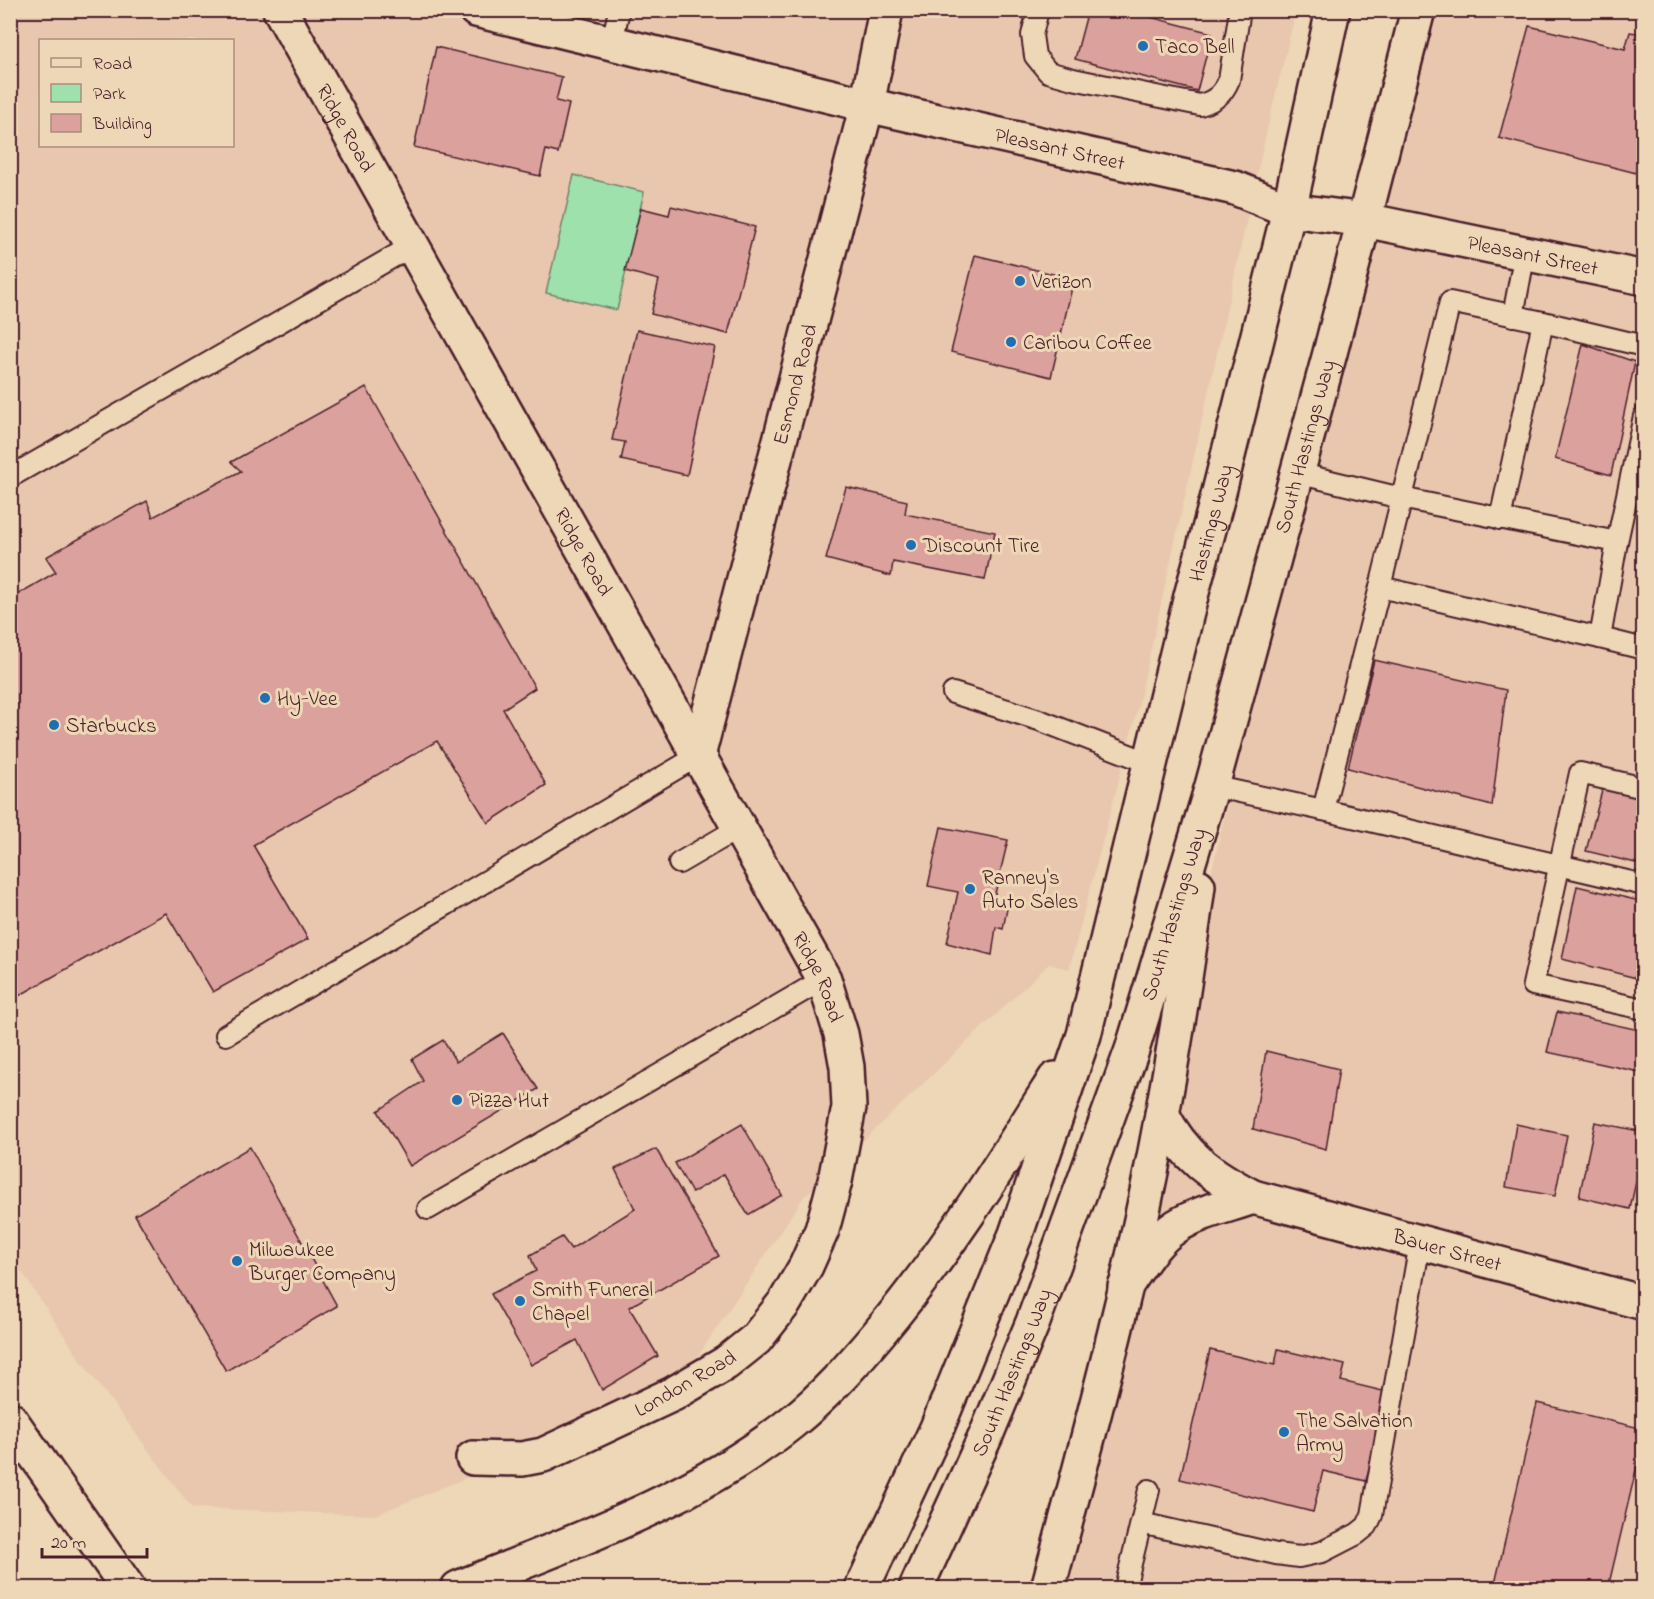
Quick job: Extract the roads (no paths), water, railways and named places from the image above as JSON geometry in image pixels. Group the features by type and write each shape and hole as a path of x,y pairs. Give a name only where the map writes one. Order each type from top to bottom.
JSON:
{"main road":[{"name":"Ridge Road","path":"279,10 824,980 842,1034 847,1067 849,1107"},
{"name":"Pleasant Street","path":"476,10 867,105 1235,188 1289,210 1365,220 1644,278"},
{"name":"Esmond Road","path":"698,756 867,105 886,10"},
{"name":"Hastings Way","path":"1084,1035 1191,596 1289,210 1334,10"},
{"path":"1365,220 1419,10"},
{"name":"South Hastings Way","path":"916,1588 987,1433 1037,1311 1132,1050 1212,786 1365,220"},
{"path":"1048,1588 1125,1287 1162,1114 1183,996 1212,786"},
{"path":"458,1588 596,1533 687,1490 762,1444 812,1405 852,1366 892,1318 963,1223 1084,1035"},
{"path":"862,1588 937,1428 1016,1234 1084,1035"},
{"name":"London Road","path":"472,1458 522,1459 543,1455 673,1394 726,1363 756,1339 785,1302 806,1266 822,1230 835,1181 849,1107"},
{"name":"Bauer Street","path":"1162,1114 1176,1140 1190,1155 1229,1185 1252,1197 1644,1303"},
{"path":"1125,1287 1144,1259 1177,1226 1203,1214 1252,1197"},
{"path":"10,1419 128,1588"}],"lane":[{"path":"612,43 619,10"},
{"path":"1038,10 1032,35 1035,56 1048,72 1200,105 1213,101 1225,90 1229,80 1240,10"},
{"path":"10,477 412,246"},
{"path":"1513,316 1525,252"},
{"path":"1323,810 1450,302 1644,346"},
{"path":"1500,519 1543,322"},
{"path":"1600,638 1617,542 1640,451 1644,416"},
{"path":"1297,473 1401,498 1617,542"},
{"path":"1380,587 1644,649"},
{"path":"953,693 1039,720 1150,764"},
{"path":"226,1035 698,756"},
{"path":"1644,788 1581,773 1533,985 1644,1009"},
{"path":"1212,786 1644,885"},
{"path":"679,863 739,828"},
{"path":"428,1209 824,980"},
{"path":"1141,1523 1276,1554 1299,1557 1338,1545 1367,1526 1372,1515 1420,1243"},
{"path":"1125,1588 1149,1490"}],"place":[{"name":"Taco Bell","path":"1143,46"},
{"name":"Verizon","path":"1020,281"},
{"name":"Caribou Coffee","path":"1011,342"},
{"name":"Discount Tire","path":"911,545"},
{"name":"Hy-Vee","path":"265,698"},
{"name":"Starbucks","path":"54,725"},
{"name":"Ranney's Auto Sales","path":"970,889"},
{"name":"Pizza Hut","path":"457,1100"},
{"name":"Milwaukee Burger Company","path":"237,1261"},
{"name":"Smith Funeral Chapel","path":"520,1301"},
{"name":"The Salvation Army","path":"1284,1432"}]}
